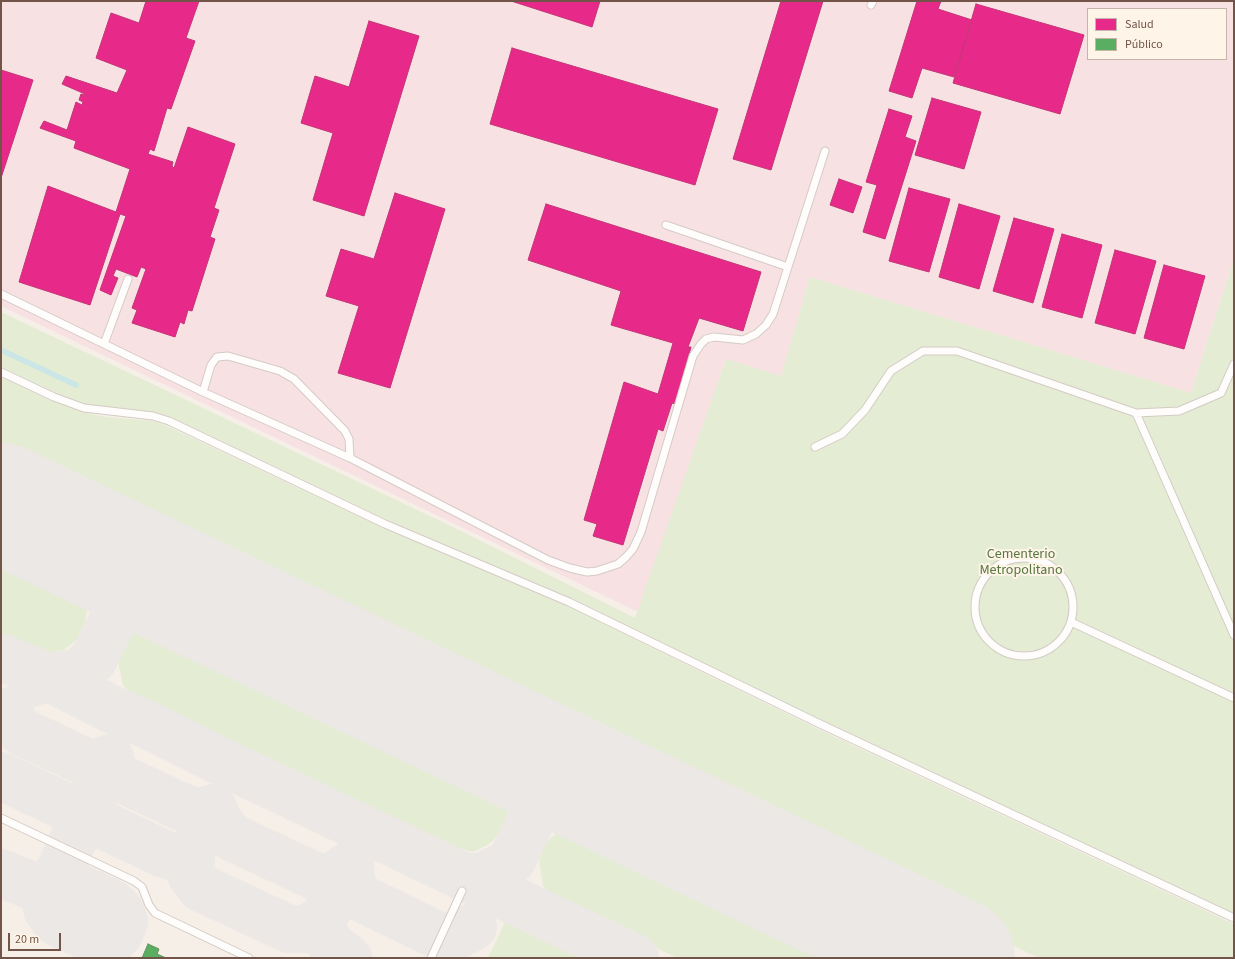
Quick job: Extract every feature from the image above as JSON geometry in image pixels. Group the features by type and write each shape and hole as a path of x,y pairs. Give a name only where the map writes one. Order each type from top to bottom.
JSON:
{"lane":[{"path":"1,294 203,392 350,458 548,560 587,572 607,569 618,564 626,557 633,549 641,532 693,356 706,339 714,337 743,340 756,334 766,325 773,314 825,150"},
{"path":"666,225 788,267"},
{"path":"104,344 128,279"},
{"path":"814,447 842,434 865,410 891,371 923,351 957,351 1136,412 1179,411 1221,393 1234,364"},
{"path":"203,392 211,365 217,358 228,356 280,371 294,379 345,430 349,439 350,458"},
{"path":"1,372 54,397 84,408 153,416 169,421 385,524 569,602 818,723 1234,918"},
{"path":"1136,412 1234,635"},
{"path":"1026,558 1043,562 1058,572 1069,587 1074,604 1071,622 1063,638 1049,650 1032,656 1014,655 997,648 984,636 976,619 975,601 980,584 992,570 1008,561 1026,558"},
{"path":"1071,622 1234,698"},
{"path":"1,818 134,881 142,888 149,905 155,913 248,958"},
{"path":"431,958 462,891"}],"shaded area":[{"path":"1,1 1234,1 1234,258 1191,393 810,277 781,377 726,359 638,612 1,306"}],"green space":[{"name":"Cementerio Metropolitano","path":"1234,258 1234,914 820,720 571,598 387,520 171,417 154,412 85,404 56,393 1,367 1,312 453,527 635,618 726,359 781,376 810,277 1191,393"},
{"path":"1,377 52,401 82,412 106,417 152,421 167,426 383,528 567,606 816,728 1234,924 1234,958 1039,958 1,461"},
{"path":"1,546 67,578 83,594 88,605 85,622 76,640 64,650 47,653 30,645 27,651 1,639"},
{"path":"148,626 173,627 491,780 506,796 508,814 501,833 489,844 473,852 453,847 134,697 123,685 118,662 123,646 134,631"},
{"path":"571,827 601,835 859,958 677,958 551,897 543,886 539,860 546,843 557,832"},
{"path":"507,918 590,958 488,958"}],"building: Salud":[{"path":"146,1 199,1 186,38 195,41 171,109 167,108 154,151 150,149 148,154 173,162 172,166 174,168 188,127 235,144 214,208 219,210 210,237 215,239 192,311 188,310 184,324 180,322 175,337 132,323 137,310 132,308 146,269 141,267 137,277 116,269 113,276 118,278 111,295 100,290 126,216 120,214 90,305 19,282 48,186 116,212 130,169 74,148 76,141 40,128 44,121 67,130 76,102 82,105 83,102 79,100 81,94 85,94 62,84 66,76 117,93 127,70 96,58 111,13 139,23"},
{"path":"511,1 600,1 592,27"},
{"path":"781,1 823,1 771,170 733,159"},
{"path":"917,1 941,1 938,9 972,20 954,77 922,68 912,98 889,91"},
{"path":"976,4 1084,35 1060,114 953,83"},
{"path":"369,21 419,36 364,216 313,200 333,133 301,123 315,76 349,87"},
{"path":"512,48 718,109 695,185 490,124"},
{"path":"1,70 33,80 1,178"},
{"path":"932,98 981,112 964,169 915,155"},
{"path":"889,109 912,116 905,137 916,141 885,239 863,232 877,185 866,182"},
{"path":"839,179 862,187 853,213 830,205"},
{"path":"909,188 950,199 929,272 889,261"},
{"path":"395,193 445,209 390,388 338,373 359,306 326,296 341,249 374,259"},
{"path":"546,204 761,272 743,331 699,318 688,347 691,347 675,404 672,403 663,431 658,429 623,545 593,536 597,524 584,520 624,382 658,394 673,343 611,325 621,291 528,260"},
{"path":"959,204 1000,216 979,289 939,277"},
{"path":"1014,218 1054,229 1033,303 993,291"},
{"path":"1062,234 1102,245 1082,318 1042,307"},
{"path":"1115,250 1156,261 1135,334 1095,323"},
{"path":"1164,265 1205,276 1184,349 1144,338"}],"building: Público":[{"path":"148,944 159,949 157,954 166,958 142,958"}],"waterway":[{"path":"1,350 76,385"}],"taxiway":[{"path":"107,553 120,574 123,584 123,600"},
{"path":"31,683 48,677 78,673 93,660 123,600 142,587 168,583"},
{"path":"1,657 48,677 111,709 150,726 212,757 635,958"},
{"path":"1,715 10,711 13,721 20,731 86,762 96,763 110,758 111,767 120,778 182,807 200,813 213,808 220,824 233,838 315,876 323,878 335,875 350,865 352,885 356,893 363,899 435,934 442,937 453,937 473,927"},
{"path":"523,752 539,774 542,798"},
{"path":"1,776 66,807 73,808 89,803 92,814 103,825 164,854 175,857 184,856 192,850 190,867 191,875 201,888 289,929 307,929 324,917"},
{"path":"62,866 64,874 75,886 111,903 120,911 124,922 119,934 114,939 108,942 98,941 60,924 53,918 47,909 47,899 99,782"},
{"path":"463,877 482,877 503,867 512,860 542,798 560,787 587,782"},
{"path":"1,873 38,887 48,883 57,875"},
{"path":"336,893 324,917 323,926 325,936 333,947 348,958"}],"runway":[{"path":"1,503 955,958"}]}
